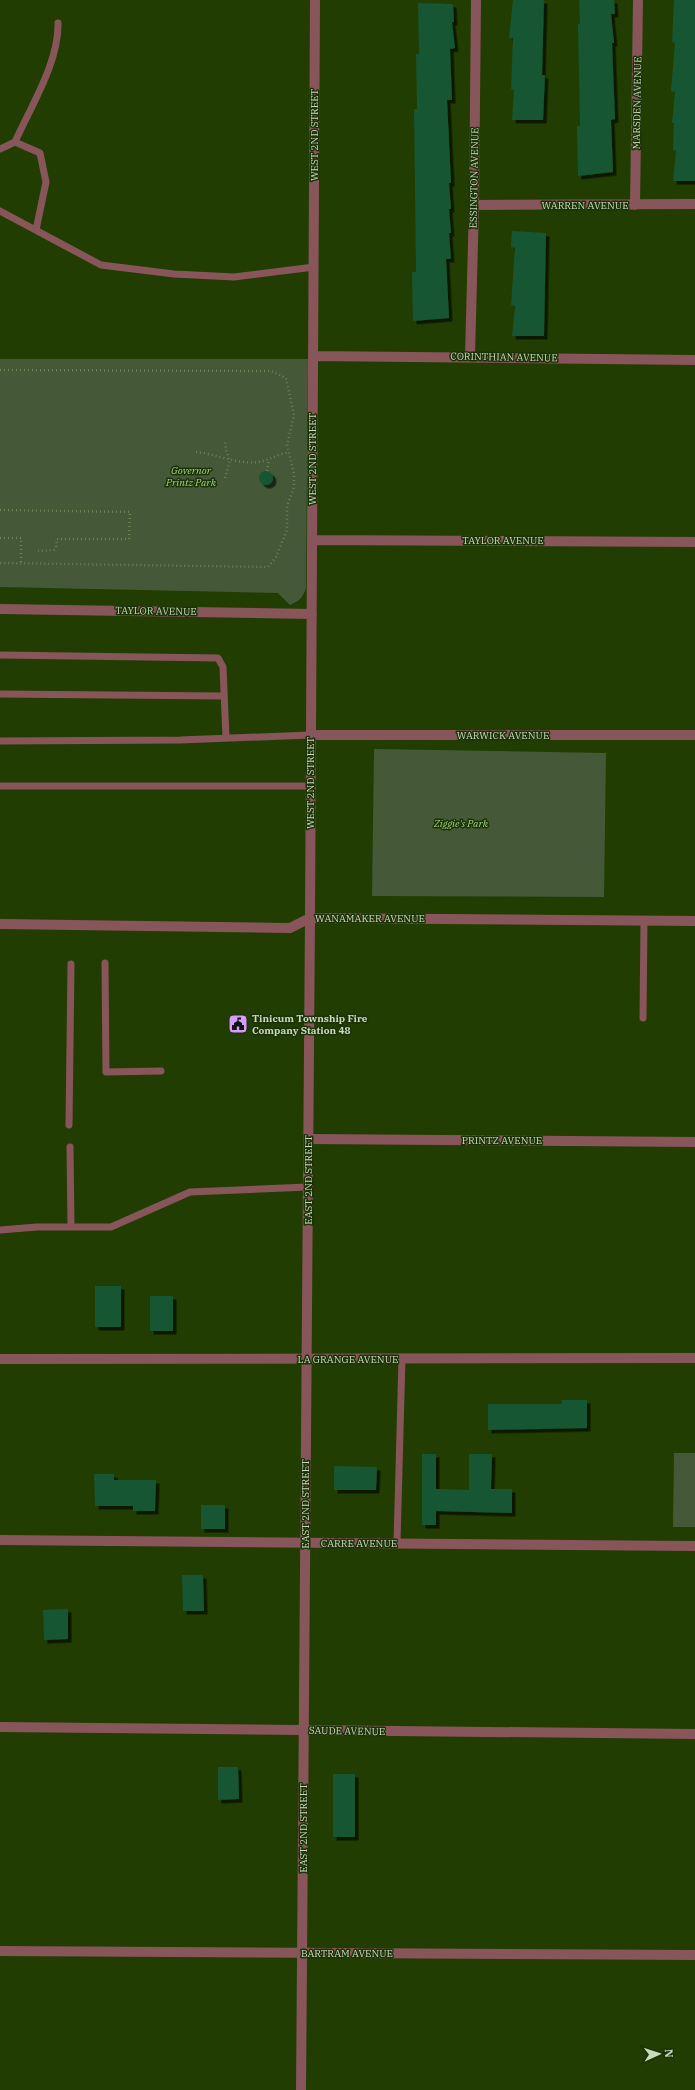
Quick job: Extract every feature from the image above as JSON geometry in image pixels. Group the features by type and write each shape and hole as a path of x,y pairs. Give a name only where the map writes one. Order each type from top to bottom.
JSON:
{"street":[{"name":"WEST 2ND STREET","path":"310,918 315,0"},
{"name":"ESSINGTON AVENUE","path":"470,356 474,205 476,0"},
{"name":"MARSDEN AVENUE","path":"635,205 638,0"},
{"name":"WARREN AVENUE","path":"474,205 695,204"},
{"name":"CORINTHIAN AVENUE","path":"313,356 470,356 695,360"},
{"name":"TAYLOR AVENUE","path":"312,540 695,542"},
{"name":"TAYLOR AVENUE","path":"0,609 312,614"},
{"name":"WARWICK AVENUE","path":"311,735 695,735"},
{"name":"WANAMAKER AVENUE","path":"0,924 290,928 310,918 695,921"},
{"name":"EAST 2ND STREET","path":"301,2090 310,918"},
{"name":"PRINTZ AVENUE","path":"308,1139 695,1142"},
{"name":"LA GRANGE AVENUE","path":"0,1359 695,1358"},
{"name":"CARRE AVENUE","path":"0,1540 695,1546"},
{"name":"SAUDE AVENUE","path":"0,1727 695,1734"},
{"name":"BARTRAM AVENUE","path":"0,1951 695,1955"}],"lane":[{"path":"0,149 15,142 59,40 58,23"},
{"path":"15,142 40,153 46,182 36,230"},
{"path":"0,211 101,264 174,274 234,277 314,266"},
{"path":"0,655 218,658 223,667 226,738"},
{"path":"0,694 224,696"},
{"path":"0,742 311,735"},
{"path":"0,786 310,786"},
{"path":"643,1018 644,920"},
{"path":"105,963 106,1072 161,1071"},
{"path":"69,1125 71,964"},
{"path":"70,1147 71,1227"},
{"path":"0,1230 111,1227 190,1192 308,1187"},
{"path":"397,1543 402,1358"}],"path":[{"path":"0,370 271,371 286,378 294,415 287,445 294,474 294,487 287,506 287,530 276,558 268,567 0,563"},
{"path":"225,442 230,460 225,478"},
{"path":"196,452 230,460 254,462 269,459 289,452"},
{"path":"267,471 269,459"},
{"path":"0,510 130,512 129,539 57,539 54,550 38,551"},
{"path":"0,538 21,538 21,563"}],"green space":[{"name":"Governor Printz Park","path":"0,359 308,359 306,588 302,597 290,605 278,593 0,587"},
{"name":"Ziggie's Park","path":"374,749 606,753 604,897 372,896"},
{"path":"674,1453 695,1453 695,1527 673,1527"}],"building":[{"path":"513,0 544,0 542,75 545,75 543,120 512,120 514,90 511,89 513,38 509,38"},
{"path":"579,0 614,0 615,14 611,14 614,43 612,43 615,119 611,120 613,172 578,176 577,126 580,126"},
{"path":"674,0 695,0 695,181 673,181 676,151 673,150 674,123 672,123 675,92 671,91 675,43 672,42"},
{"path":"418,3 453,4 454,22 452,22 455,48 450,49 452,100 447,100 451,183 449,183 451,209 449,209 451,233 449,233 451,259 446,259 449,318 413,321 412,272 416,272 414,109 417,109 416,54 419,54"},
{"path":"512,231 546,233 544,336 512,336 515,306 511,305 515,248 511,247"},
{"path":"266,471 271,473 273,478 271,483 266,485 261,483 259,478 261,473"},
{"path":"95,1286 121,1286 121,1327 95,1327"},
{"path":"150,1296 173,1296 173,1331 150,1331"},
{"path":"562,1400 587,1400 587,1428 488,1430 488,1404 562,1404"},
{"path":"422,1454 436,1454 436,1489 469,1490 469,1454 492,1454 491,1489 512,1489 512,1513 436,1511 436,1525 422,1525"},
{"path":"334,1466 377,1467 376,1490 334,1490"},
{"path":"94,1474 114,1474 114,1480 156,1480 155,1511 133,1511 133,1506 95,1506"},
{"path":"201,1505 225,1505 225,1529 201,1529"},
{"path":"182,1575 203,1575 204,1611 183,1611"},
{"path":"68,1609 68,1639 44,1640 43,1610"},
{"path":"218,1767 238,1767 239,1799 218,1800"},
{"path":"333,1774 355,1774 355,1837 333,1837"}],"place":[{"name":"Tinicum Township Fire Company Station 48","path":"238,1024"}]}
